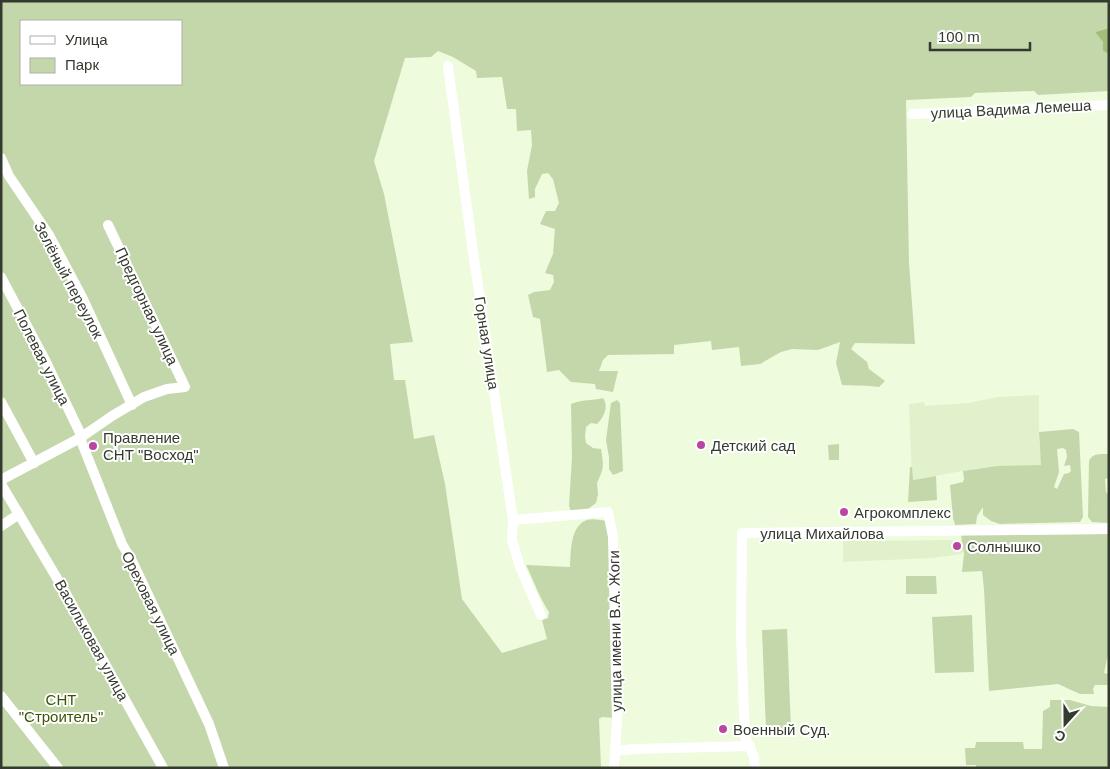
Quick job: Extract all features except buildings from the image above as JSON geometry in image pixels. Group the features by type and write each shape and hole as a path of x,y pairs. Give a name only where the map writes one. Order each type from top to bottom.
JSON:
{"street":[{"name":"Горная улица","path":"448,66 472,245 513,520 512,540 520,567 541,615"},
{"name":"улица Вадима Лемеша","path":"912,114 1109,104"},
{"name":"Зелёный переулок","path":"1,158 9,176 49,235 82,298 132,405"},
{"name":"Предгорная улица","path":"108,225 185,387 167,389 144,397 132,405"},
{"name":"Полевая улица","path":"1,277 44,358 81,438"},
{"path":"1,402 34,462"},
{"path":"1,480 81,438 112,416 132,405"},
{"name":"Ореховая улица","path":"81,438 122,544 132,561 209,724 224,768"},
{"name":"Васильковая улица","path":"1,484 61,585 163,768"},
{"name":"улица имени В.А. Жоги","path":"513,520 608,512 613,537 617,722 614,768"},
{"path":"1,526 20,514"},
{"name":"улица Михайлова","path":"755,768 754,757 744,737 740,638 742,534 1109,529"},
{"path":"1,696 58,768"},
{"path":"615,751 750,746"}],"shaded area":[{"path":"1109,28 1109,54 1103,51 1103,42 1095,32"},
{"path":"1039,395 1039,441 1042,465 980,468 912,480 909,404 924,402 925,406 969,403 998,397"},
{"path":"967,540 962,554 931,558 843,562 843,541"}],"green space":[{"name":"СНТ \"Строитель\"","path":"1,1 1109,1 1109,28 1095,32 1103,42 1103,51 1109,54 1109,91 1038,95 1034,91 975,93 971,97 906,100 909,263 915,344 855,343 851,349 867,362 869,369 885,381 879,387 842,385 836,363 840,342 818,350 792,349 781,352 760,364 741,366 739,347 712,350 711,341 674,345 674,354 608,355 603,360 599,371 618,371 613,392 596,389 595,384 571,382 559,370 547,372 540,319 533,317 528,295 534,292 550,290 554,282 553,275 545,273 553,254 555,229 540,224 546,211 555,211 559,203 553,179 548,173 542,174 535,189 535,197 529,199 527,171 532,145 531,130 517,131 516,109 507,109 502,77 477,78 476,71 453,57 438,51 431,57 405,58 374,161 384,194 413,342 390,344 394,380 405,380 414,439 434,435 445,484 462,599 502,653 547,639 542,620 548,618 549,612 539,595 526,565 570,567 572,540 574,533 581,523 589,519 607,521 610,531 615,718 602,717 599,719 601,768 1,768"},
{"path":"603,398 606,404 604,415 597,424 591,423 586,427 585,436 586,443 593,448 601,449 603,460 603,467 597,483 598,494 596,503 588,509 571,512 569,505 572,458 571,404"},
{"path":"617,400 620,403 623,471 613,475 609,469 606,440 611,403"},
{"path":"1073,429 1079,432 1083,517 1080,522 1000,524 991,521 983,515 983,507 977,516 976,524 955,525 950,485 963,482 963,471 997,466 1041,465 1039,432","holes":["1063,448 1066,450 1067,457 1064,466 1070,465 1071,471 1064,474 1057,489 1054,487 1059,472 1057,449"]},
{"path":"839,444 839,460 829,460 828,445"},
{"path":"1109,454 1109,478 1105,479 1106,492 1109,495 1109,523 1092,522 1088,517 1089,461 1095,455"},
{"path":"910,467 912,467 913,480 936,476 937,500 908,502"},
{"path":"1109,534 1109,650 1104,673 1109,674 1109,685 1095,685 1093,689 1094,694 1080,694 1058,684 989,691 982,571 962,572 964,554 961,535"},
{"path":"906,576 936,576 937,594 906,594"},
{"path":"972,615 974,672 935,673 932,617"},
{"path":"787,629 791,729 766,730 762,630"},
{"path":"1050,700 1070,700 1091,706 1109,707 1109,768 976,768 976,765 966,765 965,748 975,748 976,742 1023,742 1024,749 1042,749 1043,711 1050,707"}],"place":[{"name":"Детский сад","path":"701,445"},
{"name":"Правление СНТ \"Восход\"","path":"93,446"},
{"name":"Агрокомплекс","path":"844,512"},
{"name":"Солнышко","path":"957,546"},
{"name":"Военный Суд.","path":"723,729"}]}
